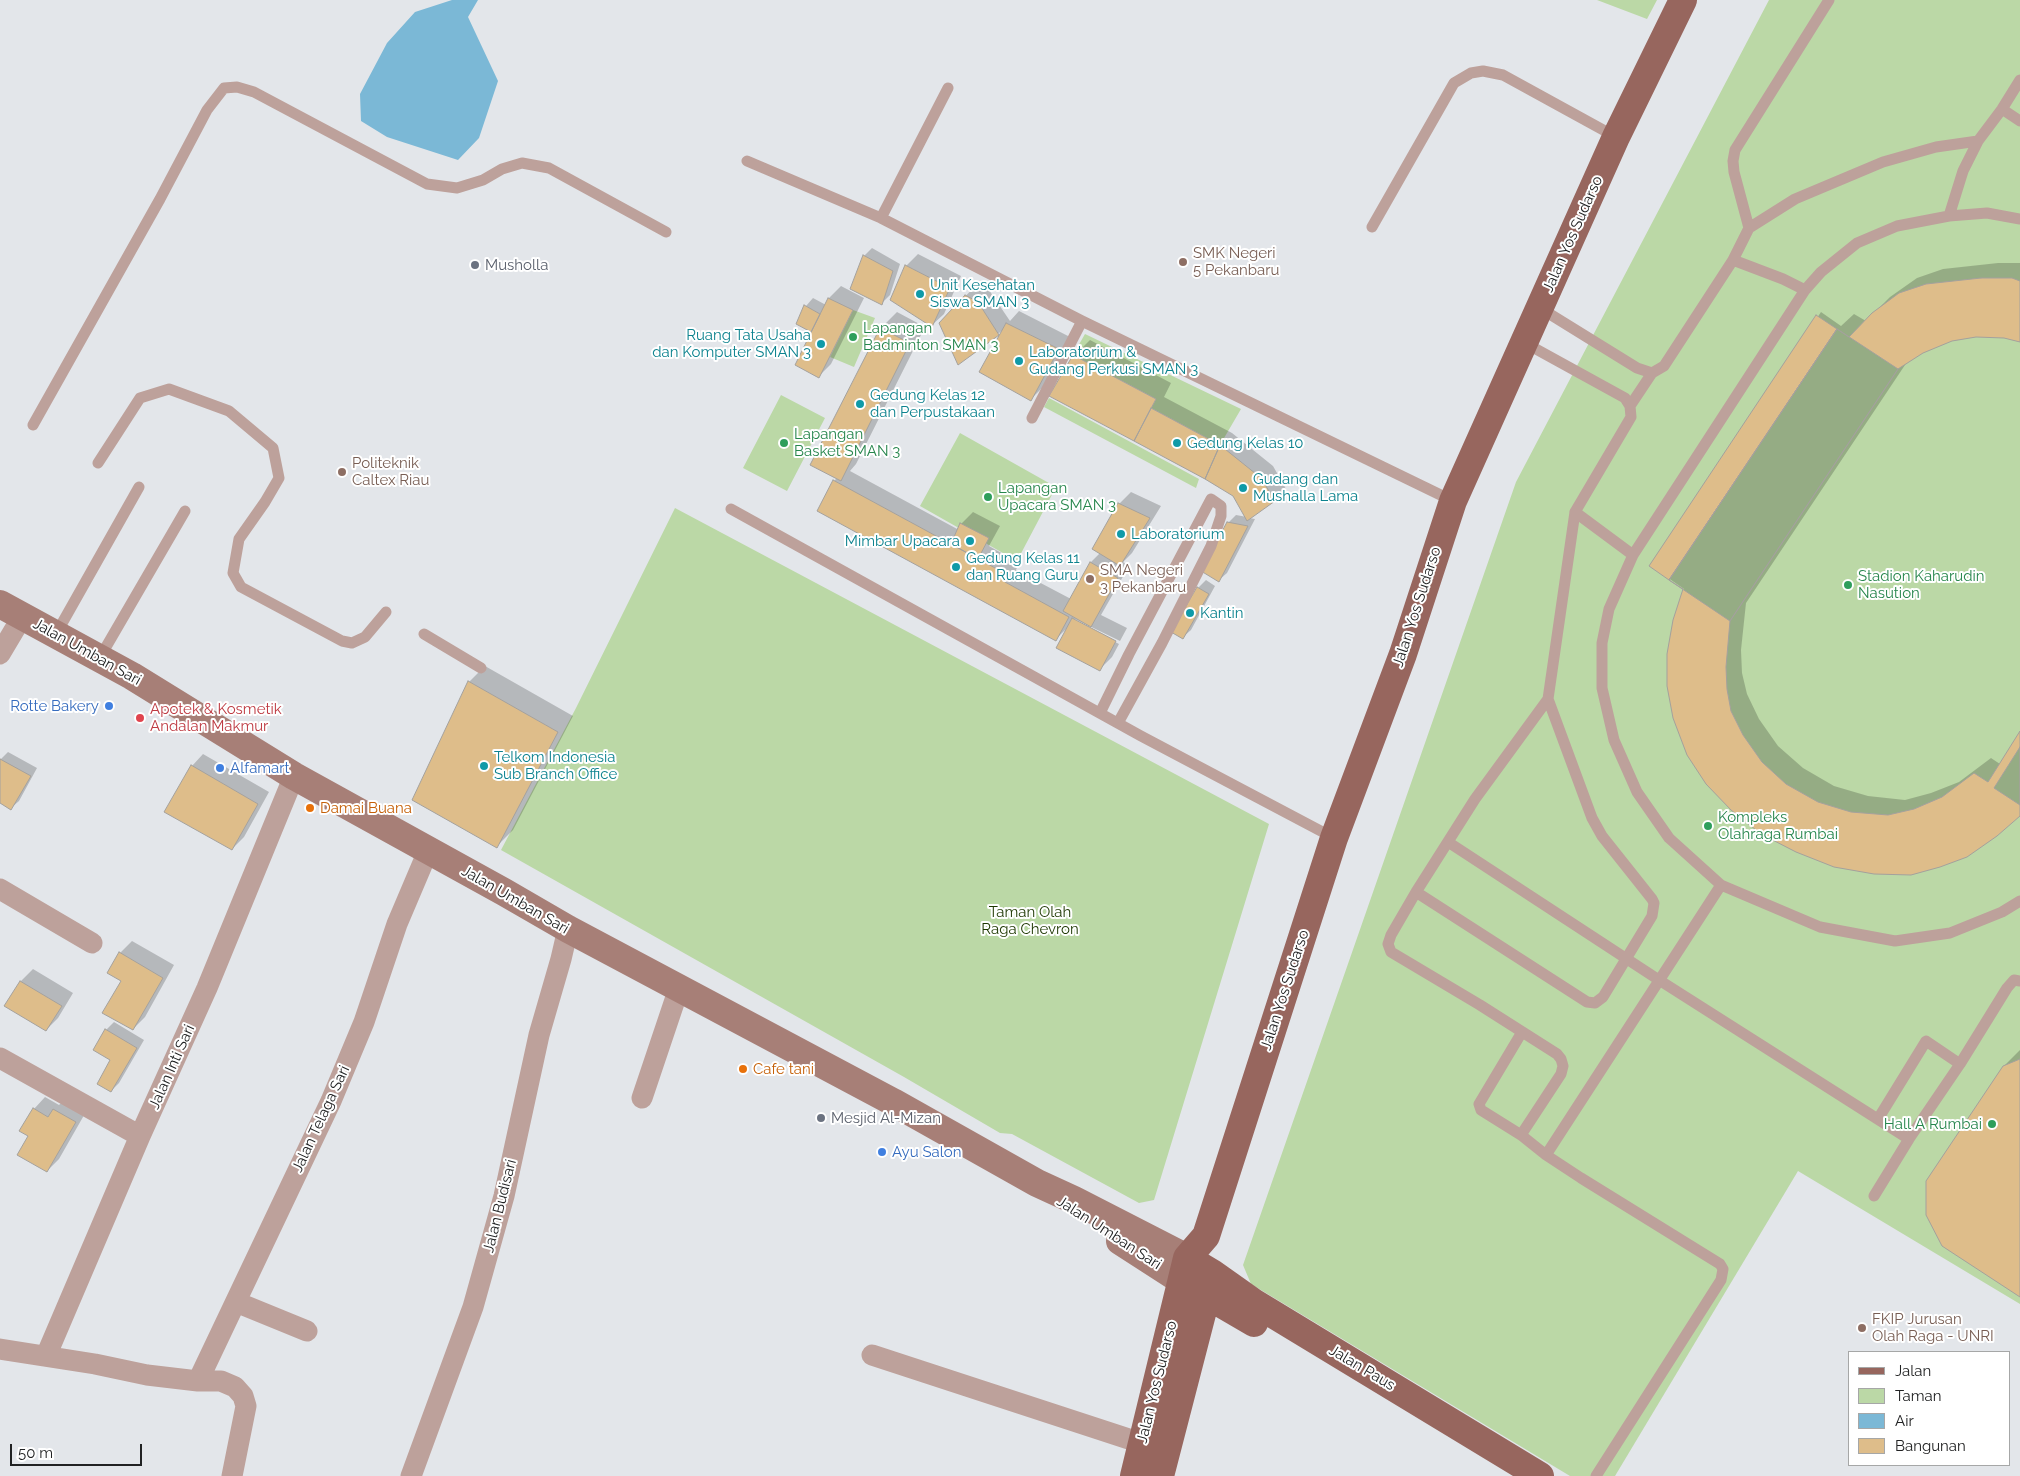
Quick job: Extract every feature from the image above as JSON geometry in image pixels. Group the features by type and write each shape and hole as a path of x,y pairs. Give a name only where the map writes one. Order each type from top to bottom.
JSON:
{"main road":[{"name":"Jalan Yos Sudarso","path":"1134,1476 1184,1269 1206,1236 1334,838 1403,654 1452,501 1525,343 1616,137 1683,0"},
{"name":"Jalan Umban Sari","path":"11,611 132,676 294,776 504,892 568,930 893,1102 1037,1183 1068,1209 1184,1269"},
{"name":"Jalan Yos Sudarso","path":"1160,1476 1209,1284 1206,1236"},
{"name":"Jalan Paus","path":"1184,1269 1506,1476"},
{"name":"Jalan Paus","path":"1209,1284 1253,1302 1540,1476"}],"street":[{"path":"0,654 11,611"},
{"name":"Jalan Inti Sari","path":"46,1356 140,1136 207,988 294,776"},
{"name":"Jalan Telaga Sari","path":"198,1381 330,1101 364,1022 396,924 428,851"},
{"path":"0,889 92,943"},
{"name":"Jalan Budisari","path":"411,1476 473,1307 504,1196 539,1035 568,930"},
{"path":"642,1098 680,988"},
{"path":"0,1058 140,1136"},
{"path":"236,1302 307,1331"},
{"path":"0,1349 146,1374 221,1382 235,1387 243,1396 246,1406 232,1476"},
{"path":"872,1355 1141,1443"}],"lane":[{"path":"1749,228 1734,172 1735,150 1829,0"},
{"path":"1372,226 1454,83 1471,73 1483,71 1503,75 1616,137"},
{"path":"1949,216 1963,171 1978,141 2002,109 2020,80"},
{"path":"33,425 160,199 207,110 224,88 237,87 254,92 427,184 457,188 483,180 502,169 522,163 549,168 666,232"},
{"path":"881,218 948,88"},
{"path":"2002,109 2020,121"},
{"path":"1630,406 1652,373 1664,366 1733,260 1749,228 1795,199 1883,162 1936,147 1978,141"},
{"path":"747,161 881,218 1082,321 1452,501"},
{"path":"2020,219 1987,213 1949,216 1897,226 1857,243 1821,272 1805,290 1633,555 1609,609 1602,643 1602,688 1614,740 1637,792 1669,838 1721,885 1820,927 1895,941 1950,933 2002,912 2020,901"},
{"path":"1733,260 1783,279 1805,290"},
{"path":"1540,308 1637,368 1652,373"},
{"path":"1032,418 1082,321"},
{"path":"1521,1135 1561,1074 1562,1059 1557,1054 1392,952 1388,944 1391,935 1416,892 1475,799 1548,699 1575,512 1631,417 1630,406 1625,398 1525,343"},
{"path":"98,463 140,398 169,389 229,411 273,448 279,478 239,539 233,573 241,587 342,641 352,643 365,637 386,612"},
{"path":"56,634 139,487"},
{"path":"1100,713 1211,499 1221,506 1221,516 1211,546 1118,723"},
{"path":"731,509 1118,723 1334,838"},
{"path":"99,659 185,511"},
{"path":"1575,512 1633,555"},
{"path":"424,634 481,668"},
{"path":"1416,892 1586,1002 1595,1003 1603,997 1652,916 1654,903 1602,836 1592,818 1548,699"},
{"path":"1448,842 1659,980 1909,1139"},
{"path":"1546,1154 1721,885"},
{"path":"1874,1196 2007,988 2014,980 2020,981"},
{"path":"1522,1032 1480,1104 1481,1110 1521,1135 1581,1178 1720,1264 1723,1269 1721,1280 1596,1476"},
{"path":"1878,1119 1926,1041 1960,1064"}],"green space":[{"path":"1597,0 1657,0 1647,19"},
{"name":"Kompleks Olahraga Rumbai","path":"1769,0 2020,0 2020,1304 1798,1171 1615,1476 1570,1476 1251,1284 1243,1265 1516,482"},
{"name":"Lapangan Badminton SMAN 3","path":"853,310 875,318 854,367 830,357"},
{"path":"1085,334 1241,409 1220,445 1151,408 1156,399 1073,355"},
{"name":"Lapangan Basket SMAN 3","path":"781,395 825,418 787,491 743,468"},
{"path":"1049,398 1199,479 1196,488 1044,407"},
{"name":"Lapangan Upacara SMAN 3","path":"960,433 1056,487 1017,561 920,506"},
{"name":"Taman Olah Raga Chevron","path":"675,508 1269,824 1154,1200 1139,1203 1012,1134 1000,1133 501,850 576,708"}],"water":[{"path":"452,0 478,0 468,17 498,81 479,138 458,160 387,137 361,121 360,94 387,43 415,12"}],"building":[{"path":"863,255 893,271 882,305 850,289"},
{"name":"Unit Kesehatan Siswa SMAN 3","path":"905,265 950,288 932,327 890,300"},
{"path":"1981,278 2012,278 2020,281 2020,342 2004,338 1976,337 1952,341 1923,353 1898,369 1730,621 1726,667 1727,689 1731,711 1743,735 1762,762 1786,784 1818,802 1851,812 1888,815 1914,809 1942,797 1974,773 1988,782 2020,731 2020,816 1997,836 1967,857 1911,875 1874,874 1834,867 1796,852 1761,834 1731,810 1706,784 1687,755 1673,718 1667,686 1667,654 1673,620 1683,589 1669,580 1837,329 1849,337 1872,313 1899,293 1926,284"},
{"path":"965,295 978,302 999,335 958,365 939,323"},
{"name":"Ruang Tata Usaha dan Komputer SMAN 3","path":"828,298 853,310 819,378 795,365"},
{"path":"804,305 820,314 811,332 796,324"},
{"path":"1816,315 1837,329 1669,580 1649,566"},
{"name":"Laboratorium & Gudang Perkusi SMAN 3","path":"1006,323 1059,349 1031,401 979,372"},
{"name":"Gedung Kelas 12 dan Perpustakaan","path":"880,328 910,343 841,481 810,465"},
{"path":"1837,329 1898,369 1730,621 1669,580"},
{"path":"1073,355 1156,399 1134,441 1049,396"},
{"name":"Gedung Kelas 10","path":"1151,408 1220,445 1205,479 1134,441"},
{"name":"Gudang dan Mushalla Lama","path":"1220,445 1261,478 1275,501 1247,521 1233,496 1205,479"},
{"name":"Gedung Kelas 11 dan Ruang Guru","path":"833,480 1008,575 1005,582 1069,617 1056,641 817,511"},
{"name":"Laboratorium","path":"1118,503 1150,518 1120,566 1092,549"},
{"path":"1227,522 1248,526 1219,582 1201,571"},
{"name":"Mimbar Upacara","path":"960,523 989,538 978,559 951,544"},
{"path":"1090,562 1118,578 1091,627 1063,611"},
{"name":"Kantin","path":"1197,587 1209,594 1183,639 1171,632"},
{"path":"1072,618 1116,641 1100,671 1056,648"},
{"name":"Telkom Indonesia Sub Branch Office","path":"468,681 558,732 497,848 412,800"},
{"path":"2020,747 2020,805 1994,788"},
{"path":"0,759 31,776 11,810 0,803"},
{"path":"191,765 258,804 232,850 164,812"},
{"path":"119,952 163,978 133,1030 102,1013 121,981 107,973"},
{"path":"20,981 62,1006 46,1031 4,1006"},
{"path":"105,1029 137,1048 111,1092 97,1084 110,1060 93,1050"},
{"name":"Hall A Rumbai","path":"2020,1059 2020,1297 1942,1246 1926,1215 1926,1181 2003,1066"},
{"path":"33,1108 48,1117 53,1109 76,1122 47,1172 17,1155 28,1136 19,1131"}],"place":[{"name":"SMK Negeri 5 Pekanbaru","path":"1183,262"},
{"name":"Musholla","path":"475,265"},
{"name":"Unit Kesehatan Siswa SMAN 3","path":"920,294"},
{"name":"Lapangan Badminton SMAN 3","path":"853,337"},
{"name":"Ruang Tata Usaha dan Komputer SMAN 3","path":"821,344"},
{"name":"Laboratorium & Gudang Perkusi SMAN 3","path":"1019,361"},
{"name":"Gedung Kelas 12 dan Perpustakaan","path":"860,404"},
{"name":"Lapangan Basket SMAN 3","path":"784,443"},
{"name":"Gedung Kelas 10","path":"1177,443"},
{"name":"Politeknik Caltex Riau","path":"342,472"},
{"name":"Gudang dan Mushalla Lama","path":"1243,488"},
{"name":"Lapangan Upacara SMAN 3","path":"988,497"},
{"name":"Laboratorium","path":"1121,534"},
{"name":"Mimbar Upacara","path":"970,541"},
{"name":"Gedung Kelas 11 dan Ruang Guru","path":"956,567"},
{"name":"SMA Negeri 3 Pekanbaru","path":"1090,579"},
{"name":"Stadion Kaharudin Nasution","path":"1848,585"},
{"name":"Kantin","path":"1190,613"},
{"name":"Rotte Bakery","path":"109,706"},
{"name":"Apotek & Kosmetik Andalan Makmur","path":"140,718"},
{"name":"Telkom Indonesia Sub Branch Office","path":"484,766"},
{"name":"Alfamart","path":"220,768"},
{"name":"Damai Buana","path":"310,808"},
{"name":"Kompleks Olahraga Rumbai","path":"1708,826"},
{"name":"Cafe tani","path":"743,1069"},
{"name":"Mesjid Al-Mizan","path":"821,1118"},
{"name":"Hall A Rumbai","path":"1992,1124"},
{"name":"Ayu Salon","path":"882,1152"},
{"name":"FKIP Jurusan Olah Raga - UNRI","path":"1862,1328"}]}
